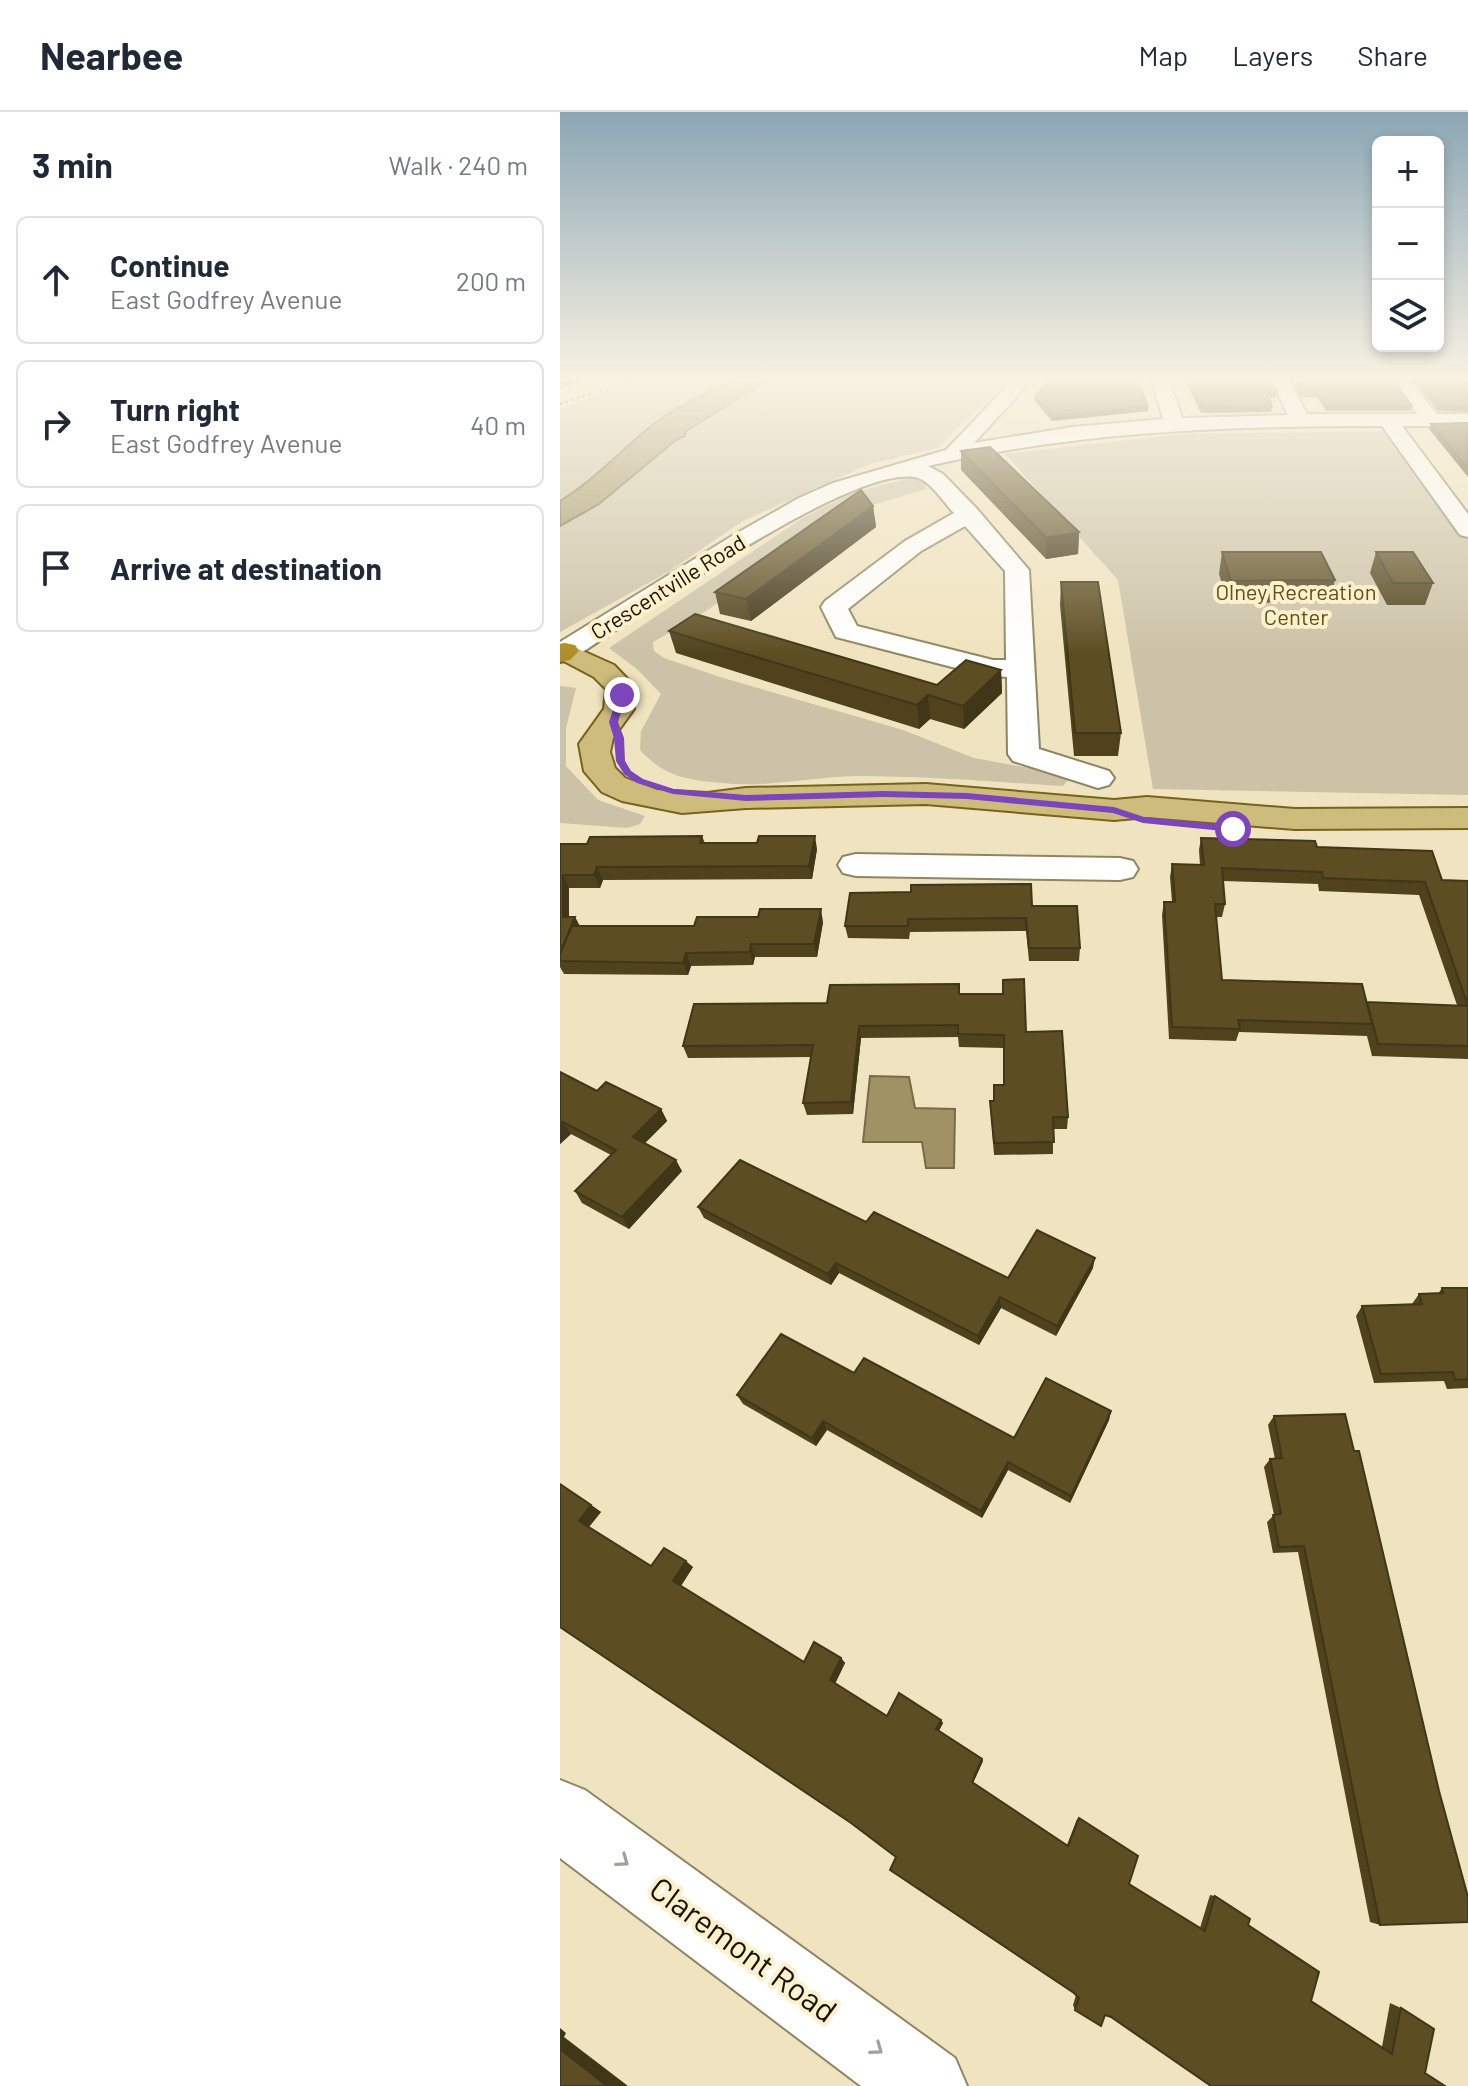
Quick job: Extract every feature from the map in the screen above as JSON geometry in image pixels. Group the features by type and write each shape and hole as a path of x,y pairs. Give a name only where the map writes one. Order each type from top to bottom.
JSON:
{"main road":[{"path":"562,651 615,679 622,695 614,722 596,739 594,753 597,764 617,786 675,804 722,805 746,798 926,794 1105,796 1147,807 1295,819 1468,818"},
{"path":"1105,796 1143,820 1233,829 1363,836 1468,836"}],"street":[{"name":"Crescentville Road","path":"562,651 804,505 892,470"},
{"path":"883,473 918,470"},
{"path":"919,470 935,479 1017,570 1024,754 1105,796"},
{"path":"1424,470 1468,530"},
{"path":"969,514 913,546 834,607 846,631 993,669 1021,667"},
{"path":"576,615 644,602"},
{"path":"856,865 1120,869"},
{"name":"Claremont Road","path":"560,1815 927,2086"}],"green space":[{"path":"560,470 856,470 743,521 668,572 560,632"},
{"name":"Olney Recreation Center","path":"1019,470 1418,470 1468,532 1468,795 1153,789 1118,580"},
{"path":"913,477 925,481 926,489 853,511 694,619 653,642 654,651 664,658 720,677 903,730 974,758 1070,778 1063,786 856,776 739,784 677,776 649,759 640,750 641,731 661,694 638,670 609,648 804,517 852,493"},
{"path":"560,686 576,688 566,728 566,766 598,800 645,816 640,824 627,828 560,823"}],"shaded area":[{"path":"600,470 640,470 599,504 560,526 560,501"},
{"path":"870,1076 909,1077 915,1108 955,1109 954,1168 926,1168 922,1142 863,1142"}],"building":[{"path":"980,470 1014,470 1079,532 1046,538"},
{"path":"861,490 873,506 746,599 715,592"},
{"path":"1222,552 1321,552 1335,580 1231,581"},
{"path":"1376,552 1413,552 1433,583 1393,583"},
{"path":"1061,582 1098,582 1121,733 1075,733"},
{"path":"695,614 937,685 966,660 1001,670 963,706 928,695 917,705 669,631"},
{"path":"702,836 700,843 757,843 759,836 815,836 809,866 597,867 594,875 563,875 563,917 575,917 563,946 560,946 560,844 587,844 590,837"},
{"path":"1201,838 1315,841 1317,847 1432,851 1442,880 1468,881 1468,1006 1425,882 1323,878 1322,872 1222,868 1225,904 1215,904 1222,980 1362,984 1372,1024 1238,1020 1240,1029 1172,1027 1164,902 1175,902 1172,864 1204,865"},
{"path":"1031,884 1032,906 1077,906 1080,948 1029,948 1026,918 908,919 908,926 845,926 850,893 911,892 911,885"},
{"path":"760,909 821,909 814,944 751,944 750,952 686,953 683,963 560,961 572,926 694,926 697,917 758,917"},
{"path":"1024,979 1026,1032 1062,1031 1068,1117 1053,1117 1054,1142 994,1143 990,1101 994,1101 994,1085 1004,1085 1004,1035 958,1034 958,1025 859,1026 851,1102 803,1103 813,1045 683,1046 694,1004 827,1003 830,985 959,984 959,994 1003,994 1003,980"},
{"path":"1367,1002 1468,1006 1468,1046 1378,1044"},
{"path":"560,1072 597,1091 606,1082 661,1109 633,1137 676,1160 622,1217 575,1191 616,1150 563,1122 560,1125"},
{"path":"740,1160 866,1222 874,1212 1008,1278 1037,1230 1095,1258 1057,1326 1000,1297 978,1336 836,1263 828,1274 698,1207"},
{"path":"1442,1288 1468,1288 1468,1379 1455,1380 1453,1372 1381,1374 1362,1306 1422,1304 1419,1294 1443,1293"},
{"path":"781,1334 854,1373 864,1358 1014,1438 1046,1378 1111,1411 1071,1496 1008,1462 981,1511 823,1421 812,1438 737,1395"},
{"path":"1345,1414 1354,1451 1359,1451 1439,1791 1468,1897 1468,1922 1380,1925 1304,1546 1279,1547 1273,1515 1281,1514 1270,1459 1282,1458 1274,1416"},
{"path":"560,1484 591,1505 579,1521 651,1566 664,1548 686,1561 673,1581 804,1662 814,1642 841,1658 830,1680 887,1716 899,1693 941,1720 936,1729 982,1759 972,1782 1068,1846 1079,1818 1138,1856 1129,1884 1205,1931 1215,1896 1250,1919 1248,1925 1319,1972 1311,2001 1392,2054 1401,2008 1434,2029 1425,2073 1445,2086 1211,2086 1111,2017 1105,2015 1101,2026 1075,2010 1079,1998 1074,1993 890,1870 896,1857 851,1823 560,1627"},
{"path":"560,2049 607,2086 560,2086"}],"route":[{"path":"622,695 614,722 619,738 620,761 628,772 654,787 746,798 883,794 967,796 1114,810 1143,820 1233,829"}]}
